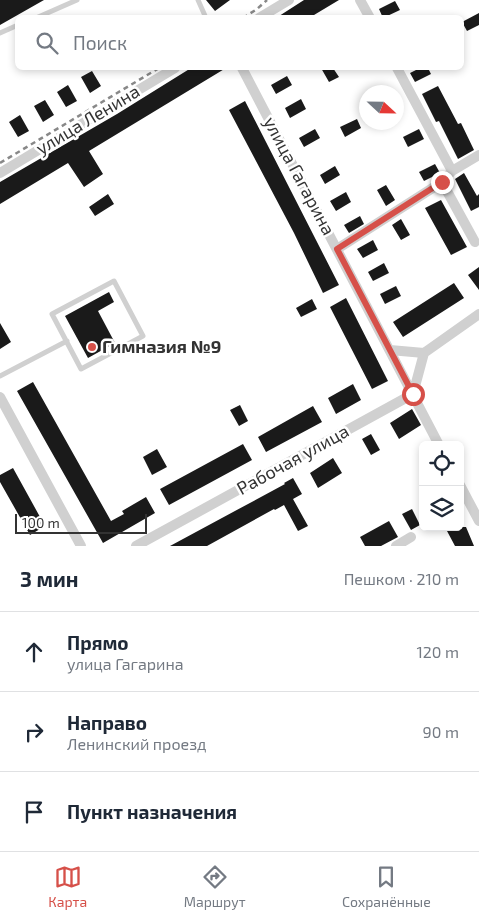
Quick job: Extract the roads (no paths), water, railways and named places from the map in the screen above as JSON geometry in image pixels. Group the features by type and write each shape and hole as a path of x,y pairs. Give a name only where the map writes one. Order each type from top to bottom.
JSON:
{"street":[{"path":"264,15 289,0"},
{"path":"360,0 368,15"},
{"name":"улица Ленина","path":"0,173 172,70"},
{"name":"улица Гагарина","path":"243,70 437,441"},
{"path":"398,70 452,171"},
{"path":"337,249 442,182 452,171 479,155"},
{"path":"442,182 475,242"},
{"path":"413,394 424,353 479,314"},
{"path":"390,350 424,353"},
{"name":"Рабочая улица","path":"136,546 413,394"},
{"path":"0,398 81,546"},
{"path":"461,486 479,521"},
{"path":"396,546 411,537"}],"lane":[{"path":"43,15 77,0"},
{"path":"198,0 205,15"},
{"path":"0,33 15,27"},
{"path":"114,281 143,336 81,369 66,340 52,314 114,281"},
{"path":"0,376 66,340"}],"railway":[{"path":"248,15 267,0"},
{"path":"0,163 156,70"}],"place":[{"name":"Гимназия №9","path":"92,347"}]}
